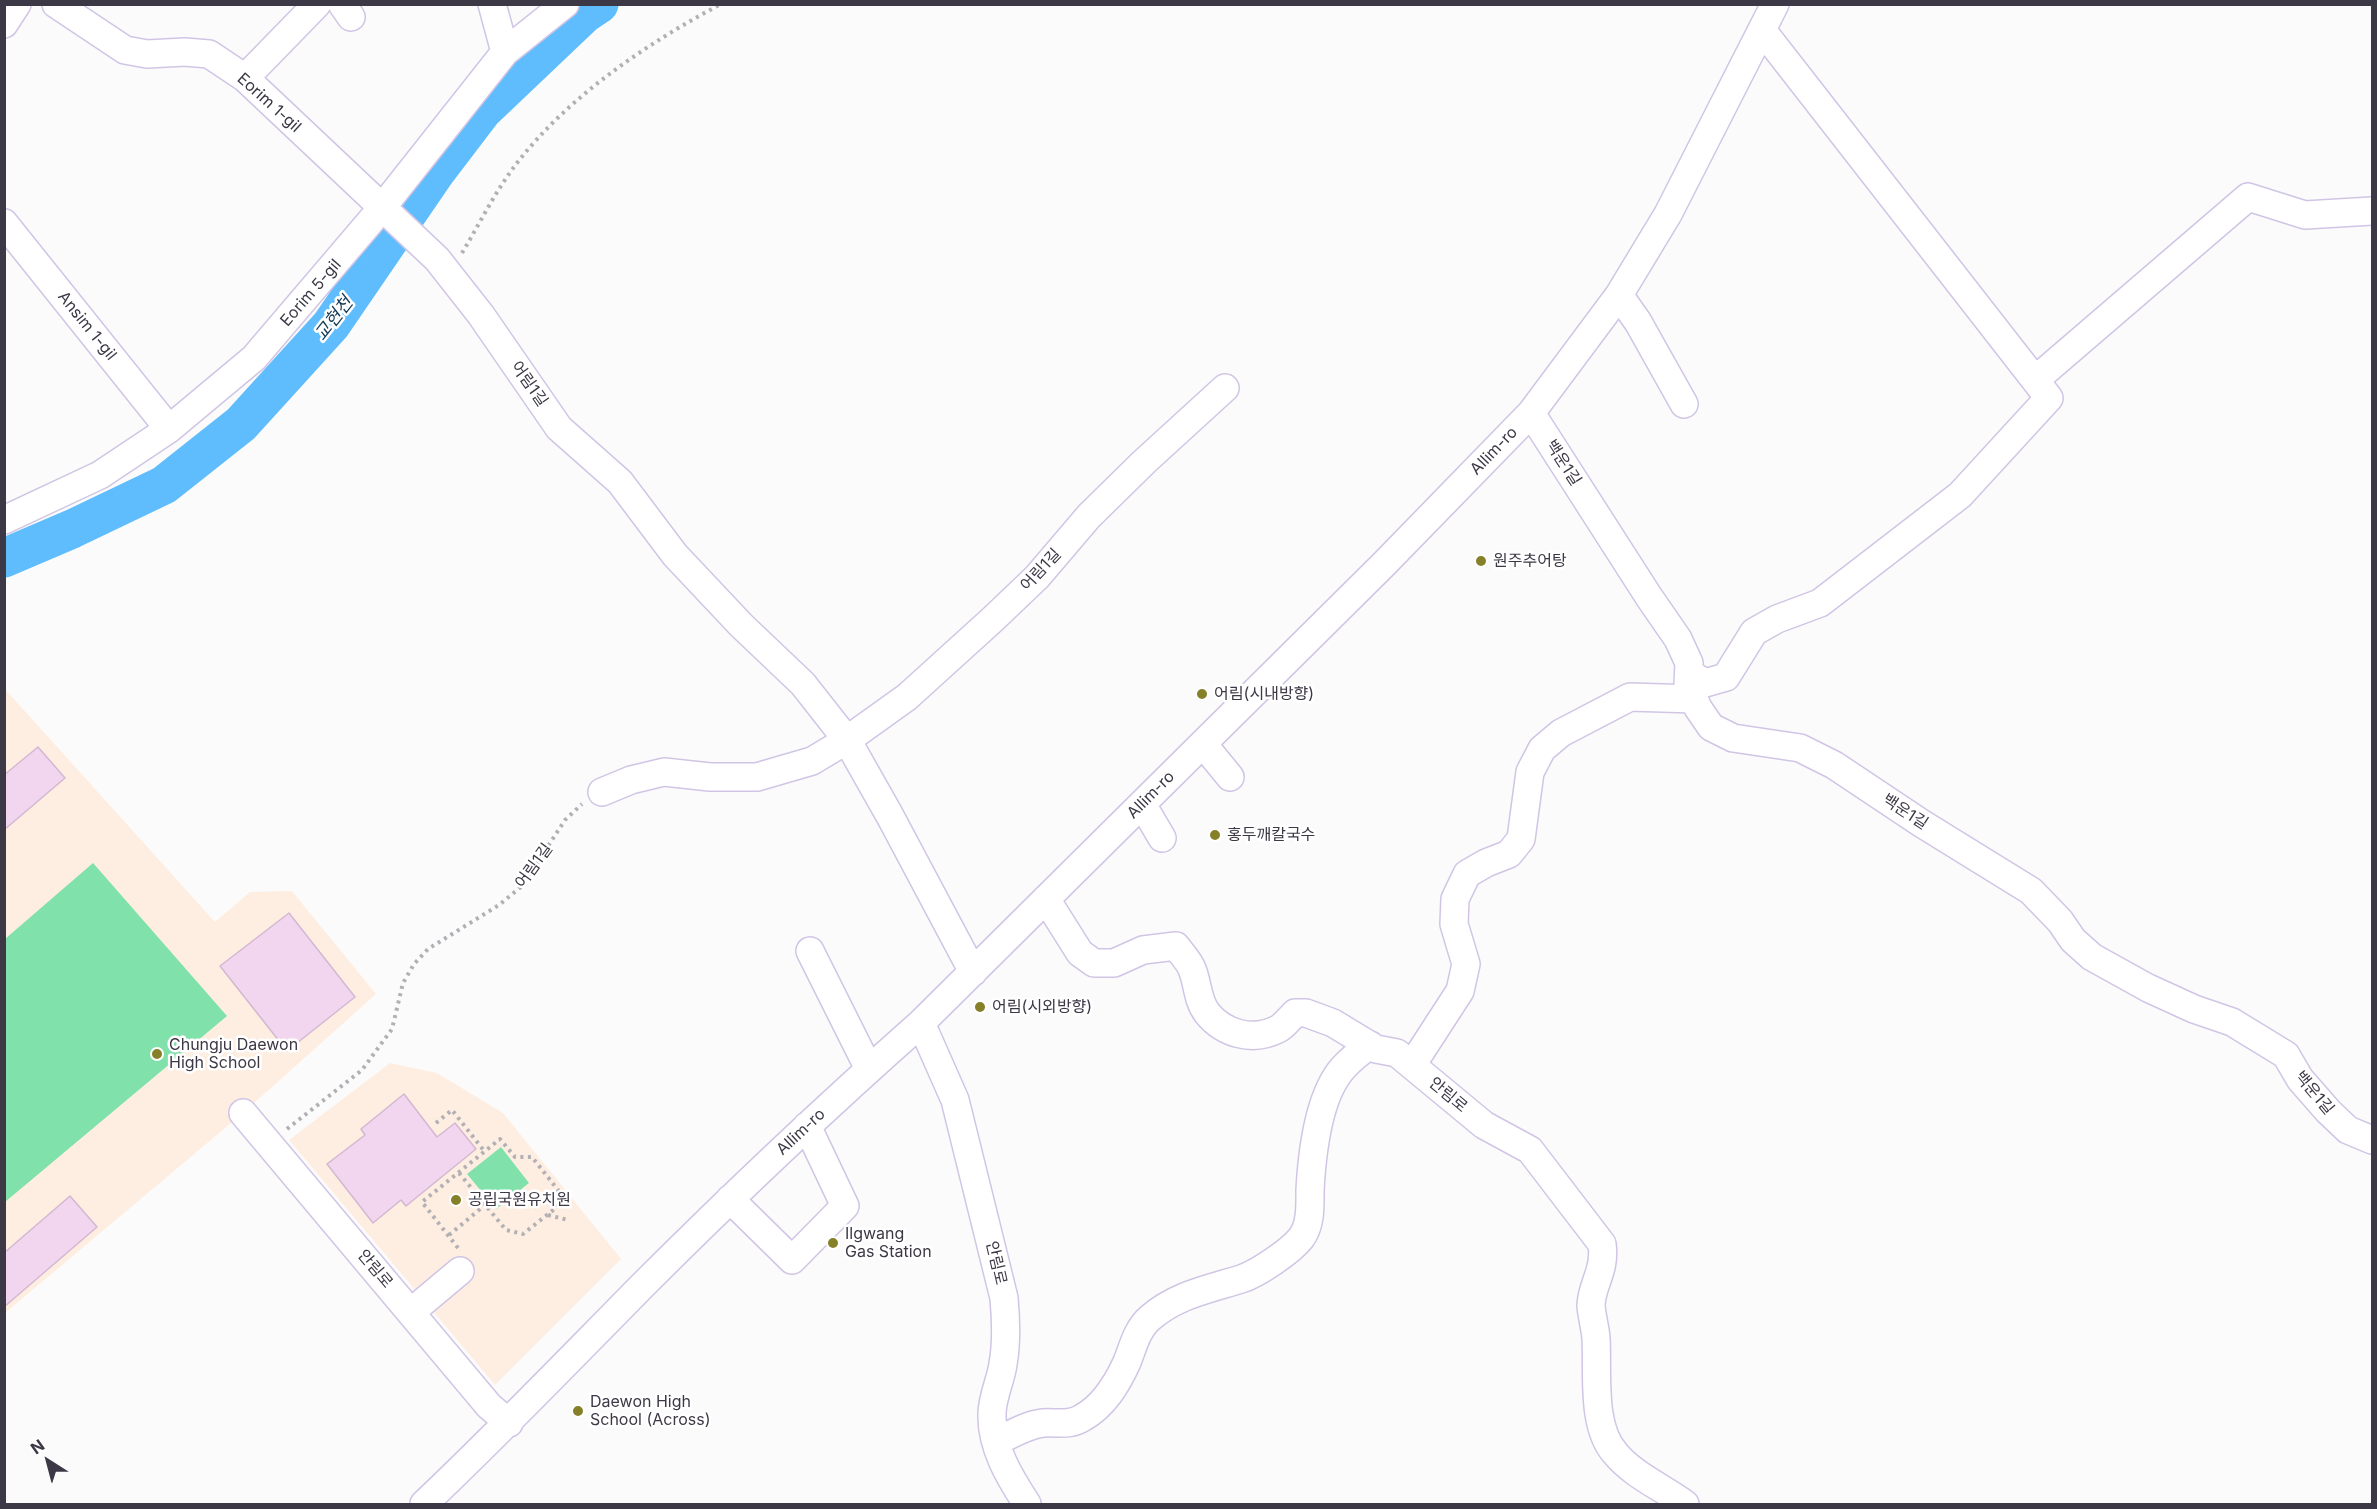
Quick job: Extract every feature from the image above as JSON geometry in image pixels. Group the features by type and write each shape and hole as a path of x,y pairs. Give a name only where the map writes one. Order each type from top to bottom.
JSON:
{"street":[{"path":"4,24 17,4"},
{"name":"Eorim 1-gil","path":"56,4 125,50 147,54 185,52 209,54 245,78 443,267"},
{"path":"245,78 317,4"},
{"path":"492,4 505,51"},
{"name":"Eorim 5-gil","path":"4,520 100,476 169,429 254,358 325,278 388,215 505,51 565,4"},
{"name":"Allim-ro","path":"424,1504 509,1423 730,1199 973,972 1384,564 1531,413 1619,295 1668,214 1775,4"},
{"path":"1762,30 2042,389"},
{"path":"1412,1065 1460,992 1466,964 1454,924 1455,899 1467,874 1509,854 1521,839 1530,772 1542,749 1562,733 1630,697 1726,677 1755,632 1777,619 1820,603 1960,495 2042,389 2248,197 2305,215 2373,211"},
{"name":"Ansim 1-gil","path":"4,223 169,429"},
{"name":"어림1길","path":"443,267 481,315 559,429 620,482 675,555 741,625 803,684 847,740 973,972"},
{"path":"1619,295 1638,322 1684,404"},
{"name":"어림1길","path":"602,792 631,780 664,772 710,777 757,777 812,761 847,740 907,697 993,619 1037,577 1097,508 1225,388"},
{"name":"백운1길","path":"1531,413 1678,639 1689,663 1691,686 1711,727 1733,738 1800,747 1834,765 1921,823 2031,891 2060,921 2073,940 2092,957 2148,988 2194,1009 2232,1022 2286,1055 2300,1079 2328,1111 2348,1130 2373,1140"},
{"path":"1203,744 1230,777"},
{"path":"1142,804 1162,838"},
{"name":"안림로","path":"1046,899 1080,953 1094,963 1114,963 1143,950 1176,946 1192,968 1197,993 1206,1012 1224,1028 1241,1035 1262,1035 1280,1028 1295,1013 1306,1013 1333,1023 1376,1048 1397,1053 1484,1125 1530,1150 1602,1244 1604,1259 1591,1304 1596,1336 1598,1404 1604,1437 1614,1453 1634,1471 1685,1504"},
{"path":"810,951 869,1069"},
{"name":"안림로","path":"921,1023 955,1100 1004,1298 1006,1330 1003,1364 992,1414 999,1453 1010,1478 1027,1504"},
{"path":"996,1442 1019,1430 1042,1423 1061,1424 1081,1419 1097,1407 1114,1389 1137,1336 1148,1319 1168,1304 1188,1295 1244,1279 1286,1252 1302,1237 1309,1217 1313,1140 1321,1116 1331,1088 1341,1070 1370,1045"},
{"name":"안림로","path":"243,1113 489,1406 509,1423"},
{"path":"730,1199 792,1260 845,1206 807,1126"},
{"path":"411,1312 460,1271"}],"path":[{"path":"443,267 516,164 561,114 624,63 721,4"},
{"name":"어림1길","path":"269,1143 362,1070 392,1029 403,983 414,964 428,949 499,905 522,886 565,820 582,804 602,792"},
{"path":"436,1123 452,1110 485,1152"},
{"path":"459,1173 506,1230 523,1234 556,1207 558,1190 532,1157 515,1157 501,1139 422,1202 460,1249 460,1271"},
{"path":"449,1235 485,1205"},
{"path":"547,1215 568,1220"}],"shaded area":[{"name":"Chungju Daewon High School","path":"4,688 215,922 250,892 292,891 376,994 243,1113 5,1313"},
{"name":"공립국원유치원","path":"390,1063 437,1073 503,1113 621,1259 495,1385 289,1140"}],"green space":[{"path":"93,863 227,1016 5,1202 5,939"},
{"path":"501,1147 529,1183 496,1209 467,1174"}],"building":[{"path":"38,747 65,778 4,830 4,775"},
{"path":"289,913 355,997 287,1051 220,966"},
{"path":"404,1094 437,1137 455,1123 476,1149 406,1206 401,1200 373,1223 327,1164 365,1135 361,1129"},
{"path":"70,1196 97,1227 4,1307 4,1253"}],"waterway":[{"name":"교현천","path":"4,558 72,529 164,485 241,424 331,325 435,173 483,110 584,14 599,4"}],"place":[{"name":"원주추어탕","path":"1481,561"},
{"name":"어림(시내방향)","path":"1202,694"},
{"name":"홍두깨칼국수","path":"1215,835"},
{"name":"어림(시외방향)","path":"980,1007"},
{"name":"Chungju Daewon High School","path":"157,1054"},
{"name":"공립국원유치원","path":"456,1200"},
{"name":"Ilgwang Gas Station","path":"833,1243"},
{"name":"Daewon High School (Across)","path":"578,1411"}]}
